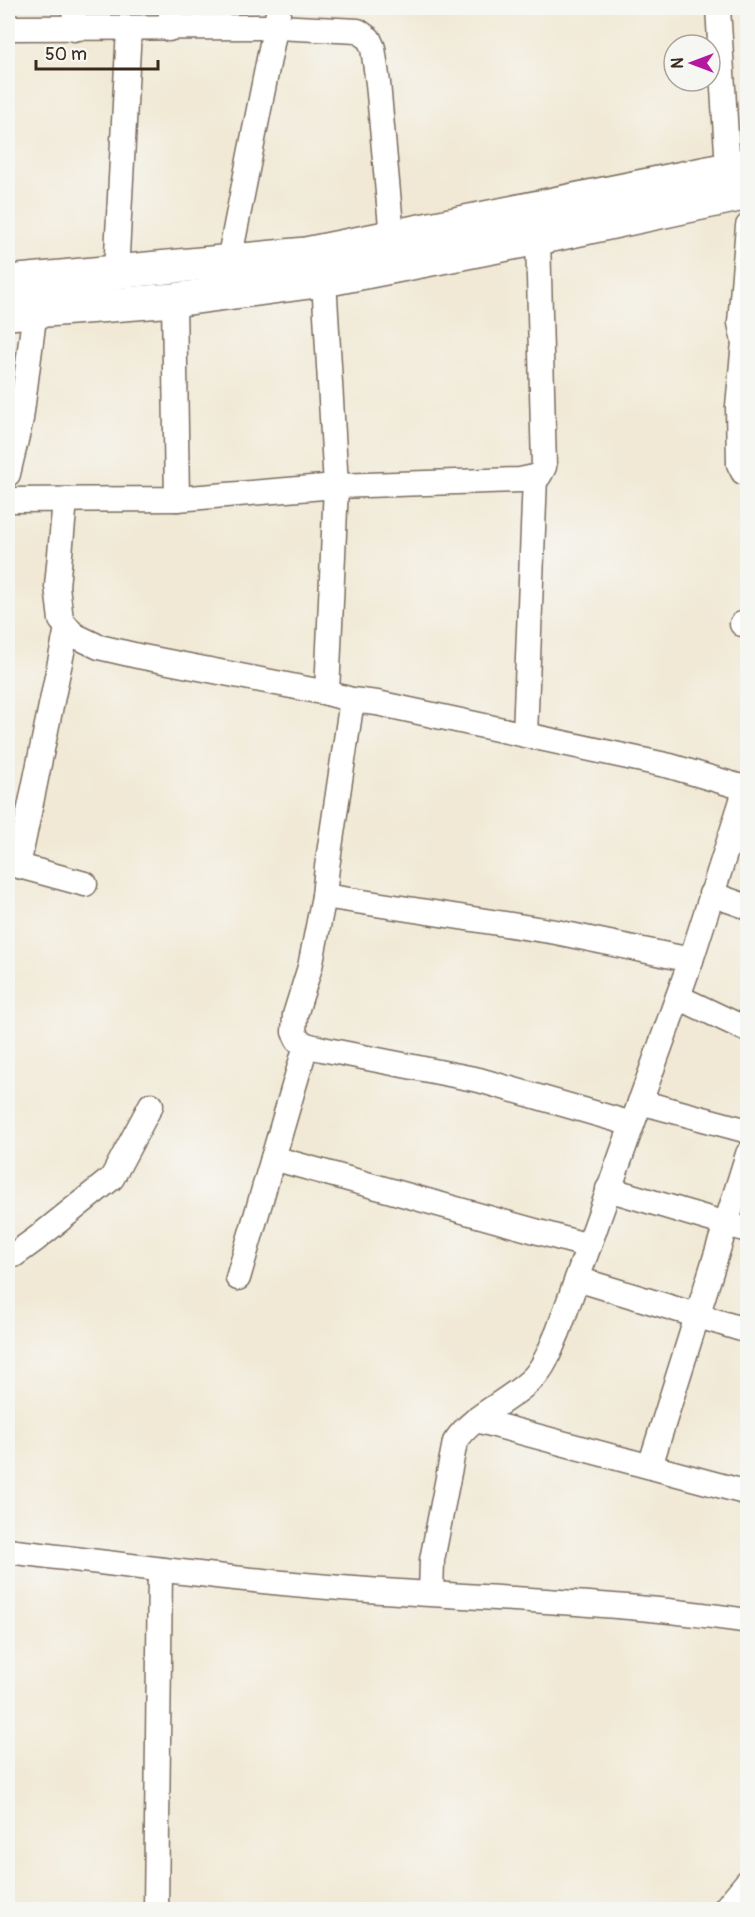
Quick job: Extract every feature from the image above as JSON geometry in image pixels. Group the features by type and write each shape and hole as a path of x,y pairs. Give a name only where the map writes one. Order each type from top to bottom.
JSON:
{"highway":[{"path":"8,282 306,254 741,175"},
{"path":"21,311 174,300 324,280 538,238 741,175"}],"street":[{"path":"718,8 741,175"},
{"path":"229,261 278,17"},
{"path":"8,28 75,18 129,29 170,18 278,17 353,30 365,35 373,48 378,82 392,237"},
{"path":"116,272 129,29"},
{"path":"747,226 740,323 746,343 738,406 739,464 743,472 747,474"},
{"path":"8,500 177,499 336,486 520,480 539,476 544,467 538,238"},
{"path":"324,280 336,486 327,693"},
{"path":"174,300 177,499"},
{"path":"8,474 21,419 21,311"},
{"path":"525,735 535,477"},
{"path":"64,501 57,586 61,620 74,635 99,647 352,700 377,703 670,766 747,788 678,998 558,1332 539,1371 532,1379 461,1432 454,1442 432,1560 431,1593"},
{"path":"67,628 13,865 84,884"},
{"path":"352,700 324,896 310,967 295,1015 294,1032 298,1040 306,1045 636,1113 747,1131"},
{"path":"711,894 747,907"},
{"path":"324,896 556,933 691,960"},
{"path":"678,998 747,1030"},
{"path":"238,1278 306,1045"},
{"path":"8,1256 14,1255 36,1239 112,1178 151,1105"},
{"path":"650,1466 698,1315 737,1227 747,1154"},
{"path":"273,1158 589,1246"},
{"path":"608,1189 737,1227"},
{"path":"577,1280 747,1331"},
{"path":"476,1420 747,1493"},
{"path":"8,1551 160,1570 368,1590 540,1600 747,1621"},
{"path":"156,1910 160,1570"},
{"path":"724,1910 747,1881"}]}
